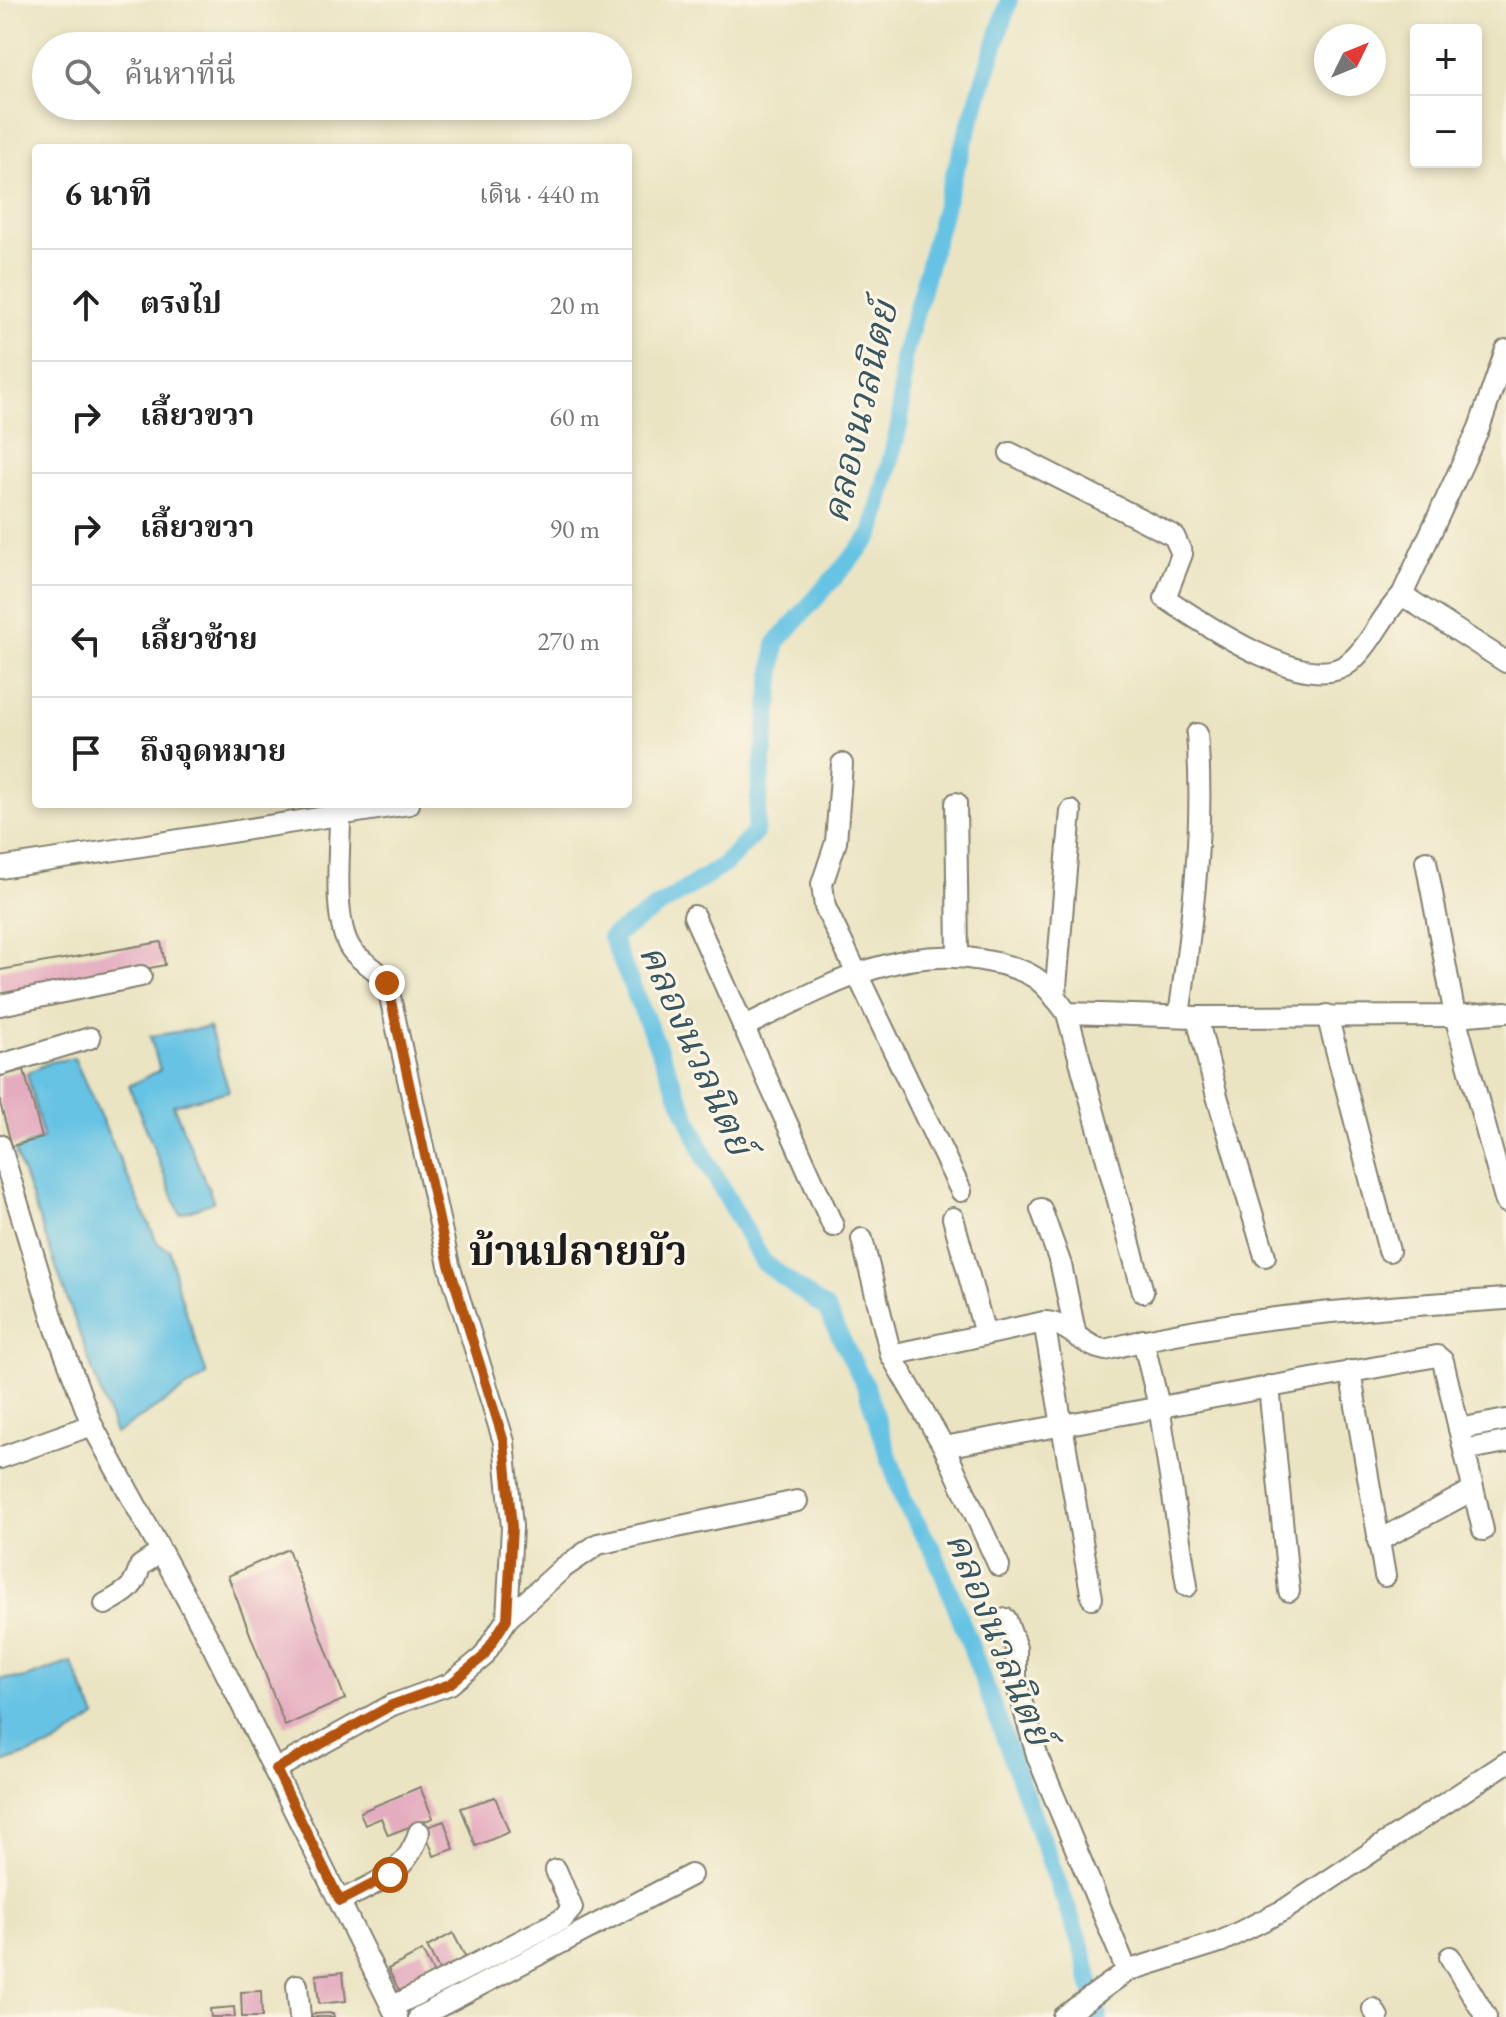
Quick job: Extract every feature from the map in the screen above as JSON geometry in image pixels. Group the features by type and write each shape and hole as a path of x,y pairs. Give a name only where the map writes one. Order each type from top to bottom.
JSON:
{"street":[{"path":"1010,453 1174,536 1182,554 1165,598 1266,658 1326,670 1347,666 1402,595 1479,428 1506,350"},
{"path":"1402,595 1506,662"},
{"path":"1197,734 1202,789 1188,1017 1217,1096 1265,1256"},
{"path":"842,764 836,842 822,884 825,907 961,1191"},
{"path":"956,803 958,956"},
{"path":"0,868 389,808"},
{"path":"1071,811 1061,1005 1143,1292"},
{"path":"340,818 341,925 353,952 380,972 387,983 449,1265 504,1442 512,1527 507,1619"},
{"path":"1426,861 1455,1016 1506,1202"},
{"path":"694,916 833,1226"},
{"path":"743,1027 885,963 918,957 958,956 1006,965 1036,978 1061,1005 1188,1017 1455,1016 1506,1012"},
{"path":"0,1005 141,976"},
{"path":"1327,1015 1389,1251"},
{"path":"0,1065 90,1038"},
{"path":"0,1145 9,1218 92,1425 276,1769 395,2012 563,1919 572,1908 556,1870"},
{"path":"1041,1209 1061,1265 1076,1336"},
{"path":"953,1218 985,1334"},
{"path":"862,1239 891,1355 944,1447 999,1566"},
{"path":"891,1355 1044,1322 1056,1322 1094,1348 1105,1350 1190,1328 1301,1313 1506,1299"},
{"path":"1044,1322 1092,1598"},
{"path":"1143,1340 1159,1406 1187,1586"},
{"path":"944,1447 1437,1356 1443,1361 1483,1530"},
{"path":"1350,1371 1385,1576"},
{"path":"1269,1386 1289,1591"},
{"path":"1459,1429 1506,1420"},
{"path":"0,1458 92,1425"},
{"path":"1464,1450 1506,1442"},
{"path":"1378,1541 1473,1490"},
{"path":"276,1769 392,1705 450,1684 483,1657 507,1619 563,1568 598,1544 797,1501"},
{"path":"105,1604 135,1585 140,1566 161,1552"},
{"path":"1006,1619 1016,1648 1016,1683 1038,1758 1120,1976"},
{"path":"1063,2017 1120,1976 1220,1942 1284,1910 1506,1763"},
{"path":"340,1901 403,1865 415,1851 419,1832"},
{"path":"419,2017 691,1875"},
{"path":"1450,1957 1486,2017"},
{"path":"297,1985 300,2017"}],"water":[{"path":"209,1027 229,1091 173,1105 214,1202 180,1214 129,1086 160,1070 150,1036"},
{"path":"74,1058 158,1244 170,1250 176,1282 207,1375 115,1434 15,1151 43,1138 27,1073 50,1062"},
{"path":"71,1662 96,1717 55,1745 2,1763 0,1679 26,1678"}],"building":[{"path":"161,942 165,965 0,998 0,970"},
{"path":"24,1070 42,1138 12,1146 0,1103 0,1076"},
{"path":"288,1549 345,1699 285,1726 228,1576"},
{"path":"420,1787 433,1818 388,1835 381,1818 365,1825 360,1812"},
{"path":"495,1797 509,1832 476,1846 461,1808"},
{"path":"444,1821 454,1849 434,1856 424,1828"},
{"path":"453,1933 469,1964 443,1978 427,1947"},
{"path":"422,1951 437,1980 403,1998 388,1969"},
{"path":"343,1972 346,2001 319,2004 316,1975"},
{"path":"261,1991 262,2017 242,2017 241,1992"},
{"path":"234,2007 235,2017 211,2017 210,2009"},
{"path":"333,2013 334,2017 311,2017 310,2014"}],"waterway":[{"name":"คลองนวลนิตย์","path":"1009,0 950,187 903,359 900,422 872,535 776,643 755,833 725,864 611,937 706,1160 763,1262 826,1309 866,1387 904,1502 934,1552 967,1636 1082,1948 1099,2017"}],"district":[{"name":"บ้านปลายบัว","path":"578,1251"}],"route":[{"path":"387,983 449,1265 499,1419 512,1527 507,1619 483,1657 450,1684 392,1705 276,1769 340,1901 390,1875"}]}
